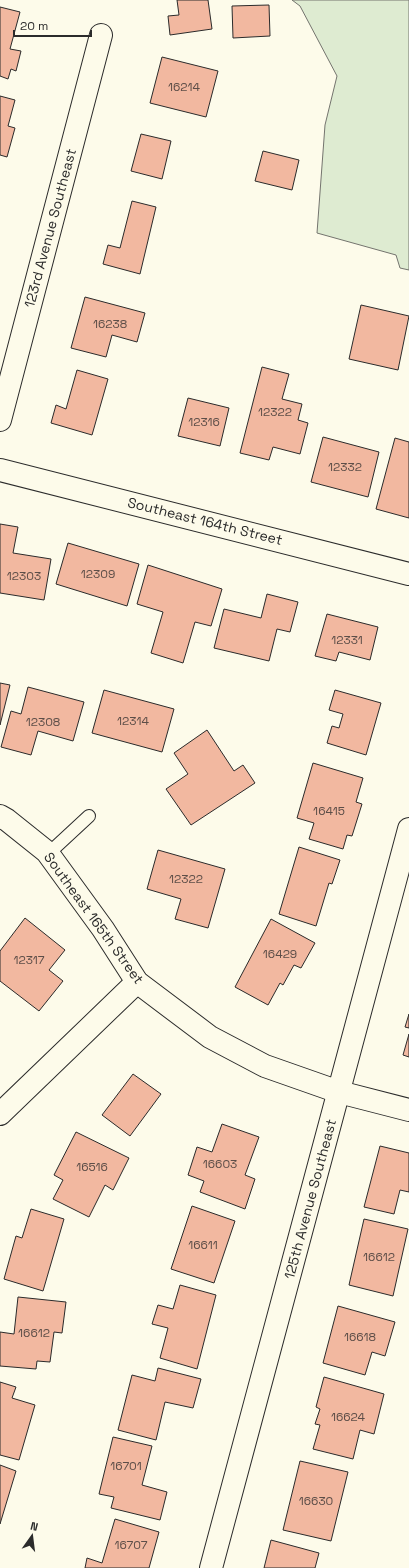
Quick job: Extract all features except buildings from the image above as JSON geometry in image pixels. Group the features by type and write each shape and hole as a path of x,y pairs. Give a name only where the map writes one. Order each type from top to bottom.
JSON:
{"street":[{"name":"123rd Avenue Southeast","path":"0,420 101,35"},
{"name":"Southeast 164th Street","path":"0,470 409,574"},
{"name":"Southeast 165th Street","path":"0,816 7,820 48,854 103,929 137,982 210,1037 265,1066 339,1092 409,1110"},
{"name":"125th Avenue Southeast","path":"211,1568 409,829"},
{"path":"0,1114 137,982"}],"lane":[{"path":"48,854 88,816"}],"green space":[{"path":"292,0 409,0 409,270 400,268 396,255 317,233 325,125 337,76 300,6"}]}
